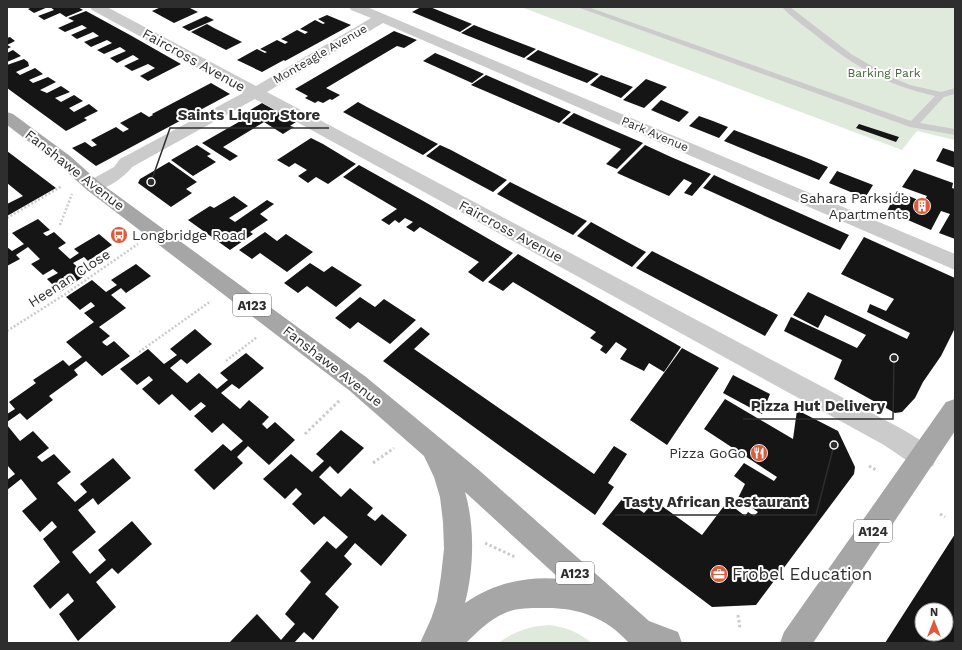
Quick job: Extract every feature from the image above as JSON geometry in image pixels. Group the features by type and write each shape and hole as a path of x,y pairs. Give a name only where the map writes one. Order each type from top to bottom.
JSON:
{"main road":[{"name":"Fanshawe Avenue","path":"7,117 64,160 83,189 358,384 403,436 645,634"},
{"name":"A124","path":"795,642 955,410"},
{"name":"Fanshawe Avenue","path":"403,436 431,447 448,475 454,494 457,516 455,580 446,617 435,643"},
{"path":"445,643 466,621 497,601 512,596 547,592 586,597 603,604 645,634"}],"street":[{"name":"Faircross Avenue","path":"97,7 893,437 924,457"},
{"name":"Park Avenue","path":"356,7 955,262"},
{"name":"Monteagle Avenue","path":"83,189 120,171 126,163 254,92 382,18"}],"lane":[{"path":"581,7 913,124 955,132"},
{"path":"786,7 815,31 866,67 889,80 917,90 941,96"},
{"path":"913,124 941,96 955,91"}],"path":[{"path":"7,218 64,185"},
{"path":"60,225 83,189"},
{"name":"Heenan Close","path":"7,331 64,295 142,242"},
{"path":"138,352 214,298"},
{"path":"226,362 260,334"},
{"path":"305,434 342,399"},
{"path":"373,463 403,436"},
{"path":"869,466 878,471"},
{"path":"940,514 945,517"},
{"path":"479,540 516,558"},
{"path":"738,615 740,628"}],"green space":[{"name":"Barking Park","path":"521,7 955,7 955,140 917,131 902,150"},
{"path":"550,625 572,631 592,643 498,643 510,635 523,630"}],"building":[{"path":"32,7 48,7 34,13 28,9"},
{"path":"50,7 78,7 83,10 66,17 60,13 44,20 38,16 54,10"},
{"path":"161,7 188,7 198,12 174,23 152,11"},
{"path":"421,7 430,7 472,24 460,32 412,12"},
{"path":"86,11 181,64 148,81 140,76 155,68 148,64 132,71 124,66 139,59 133,55 117,63 110,58 126,51 120,47 104,54 97,50 112,43 107,40 91,47 84,42 99,36 93,32 77,39 71,35 87,28 82,25 65,32 58,28 74,21 68,18"},
{"path":"327,15 351,25 262,72 237,60 257,49 265,53 267,52 260,49 277,40 285,44 288,42 281,39 297,30 305,34 308,32 300,29 315,20 323,24 325,23 318,19"},
{"path":"206,16 214,20 189,31 182,27"},
{"path":"207,24 242,42 226,50 191,32"},
{"path":"474,25 536,49 524,58 461,33"},
{"path":"394,31 417,40 404,48 397,46 326,88 340,95 332,100 330,99 323,103 318,101 315,103 305,98 308,96 295,89"},
{"path":"10,37 15,41 7,45 7,38"},
{"path":"13,50 21,56 7,62 7,53"},
{"path":"538,50 599,74 587,83 526,59"},
{"path":"435,53 484,74 472,83 423,61"},
{"path":"24,59 28,62 29,66 16,72 20,75 35,68 43,74 29,80 33,83 48,77 56,82 40,90 47,93 61,86 70,92 55,98 61,102 74,95 83,101 69,108 74,112 89,104 98,111 84,118 87,120 66,131 7,88 7,65"},
{"path":"486,75 571,112 559,123 471,85"},
{"path":"601,75 633,87 621,98 590,85"},
{"path":"646,79 667,87 644,108 623,100"},
{"path":"211,83 230,94 96,166 72,148 85,142 92,147 97,145 91,140 116,127 123,132 129,129 120,123 141,112 149,117"},
{"path":"661,100 689,112 679,122 651,110"},
{"path":"358,102 438,144 423,155 343,112"},
{"path":"262,103 296,122 290,126 294,127 283,134 264,122 223,147 238,156 230,161 202,143 251,115 247,112"},
{"path":"574,113 643,143 617,169 606,164 621,149 562,123"},
{"path":"699,116 728,127 719,138 689,126"},
{"path":"859,124 899,137 896,142 856,128"},
{"path":"734,130 828,167 819,180 724,141"},
{"path":"311,138 356,164 328,184 316,177 308,183 298,176 307,170 295,163 289,167 277,160"},
{"path":"197,145 211,154 207,156 216,162 193,176 171,160"},
{"path":"440,145 507,180 493,192 426,156"},
{"path":"645,145 711,174 692,196 684,193 692,183 684,179 669,196 617,173"},
{"path":"943,148 955,152 955,168 936,161"},
{"path":"7,151 56,188 7,216 7,204 23,196 7,183"},
{"path":"169,162 197,182 186,189 192,193 171,207 138,183 140,179"},
{"path":"359,165 513,253 483,282 468,272 479,262 420,227 414,232 406,227 413,222 405,218 399,223 395,220 389,225 381,220 397,209 343,177"},
{"name":"Sahara Parkside Apartments","path":"914,169 953,183 952,188 955,189 955,239 939,233 950,214 941,211 931,230 887,211 897,191 923,202 927,196 902,187"},
{"path":"837,171 873,185 865,198 829,183"},
{"path":"714,175 849,235 840,250 703,188"},
{"path":"510,182 587,221 573,235 497,194"},
{"path":"234,196 248,206 229,218 235,222 267,200 274,204 260,214 268,220 250,232 253,234 230,250 188,220 210,206 214,208"},
{"path":"38,219 50,230 43,233 45,235 47,236 54,232 66,243 58,248 70,259 79,253 74,249 99,234 112,245 88,261 84,257 73,263 86,275 60,292 47,279 58,273 53,269 43,275 31,264 40,259 28,247 16,255 20,259 7,266 7,247 12,251 24,244 12,233"},
{"path":"591,222 646,252 632,267 577,236"},
{"path":"265,232 277,241 286,234 313,252 287,272 260,253 252,259 239,250"},
{"path":"864,237 955,278 955,328 941,356 923,382 915,398 902,412 895,413 834,379 842,360 784,331 791,317 857,348 866,335 825,315 818,328 793,315 808,292 907,339 910,333 867,312 870,304 886,311 894,299 841,274"},
{"path":"652,251 778,315 765,336 636,268"},
{"path":"518,254 681,347 664,372 649,363 644,371 620,359 627,349 616,342 606,354 600,350 603,346 590,338 596,332 513,282 503,291 488,282"},
{"path":"310,263 324,272 332,266 362,285 336,307 307,286 298,293 284,283"},
{"path":"136,264 151,276 126,293 121,288 111,295 126,308 99,327 110,336 102,342 104,344 107,346 114,341 130,356 102,376 86,361 74,370 78,375 49,396 53,400 27,420 20,413 7,422 7,414 15,409 9,402 36,383 33,380 63,360 69,366 82,357 66,342 94,322 84,313 95,306 91,302 80,310 66,297 92,280 106,292 117,285 111,280"},
{"path":"360,297 375,307 384,299 416,320 390,344 358,322 350,329 335,318"},
{"path":"421,327 430,334 414,349 594,474 614,446 627,454 608,483 614,487 595,515 383,361"},
{"path":"195,329 212,344 187,364 181,359 170,368 187,383 199,373 217,389 228,380 220,373 246,353 264,368 239,389 232,384 221,393 240,409 249,400 269,417 262,424 267,429 275,422 295,440 269,465 248,446 237,457 243,463 214,490 194,470 223,444 231,451 243,441 223,423 212,433 194,416 206,406 201,402 190,411 172,394 159,405 142,389 153,380 149,376 137,385 120,369 148,349 164,364 177,355 170,349"},
{"path":"682,348 719,368 667,445 630,420"},
{"path":"733,375 770,394 762,414 723,393"},
{"path":"725,399 793,439 797,410 838,431 855,467 854,474 756,605 712,607 602,524 623,498 644,513 655,501 702,535 727,502 745,516 748,512 754,516 758,512 738,498 745,484 734,476 744,463 774,481 777,477 704,429"},
{"path":"7,425 20,441 33,431 49,448 37,457 42,462 54,454 71,472 57,483 75,502 87,492 80,484 113,458 131,478 98,505 93,498 78,510 96,532 72,552 90,574 106,560 98,550 132,521 152,544 118,574 112,568 96,582 116,607 78,641 59,614 74,601 68,593 50,609 33,586 60,562 43,539 57,527 52,521 40,532 22,511 37,499 21,479 7,490 7,480 15,474 7,465"},
{"path":"341,430 364,448 338,474 330,466 319,477 341,497 350,488 373,508 367,515 375,521 382,514 407,535 381,566 355,543 344,556 352,564 325,594 339,607 313,640 304,632 294,643 229,643 257,614 281,640 295,624 285,614 311,582 300,571 327,541 336,549 348,537 324,516 314,525 292,504 302,494 296,488 285,499 263,479 291,454 312,472 324,461 316,454"},
{"path":"955,534 955,643 885,643"}],"place":[{"name":"Saints Liquor Store","path":"151,182"},
{"name":"Sahara Parkside Apartments","path":"922,206"},
{"name":"Longbridge Road","path":"119,235"},
{"name":"Pizza Hut Delivery","path":"894,358"},
{"name":"Tasty African Restaurant","path":"834,445"},
{"name":"Pizza GoGo","path":"759,453"},
{"name":"Frobel Education","path":"719,574"}]}
